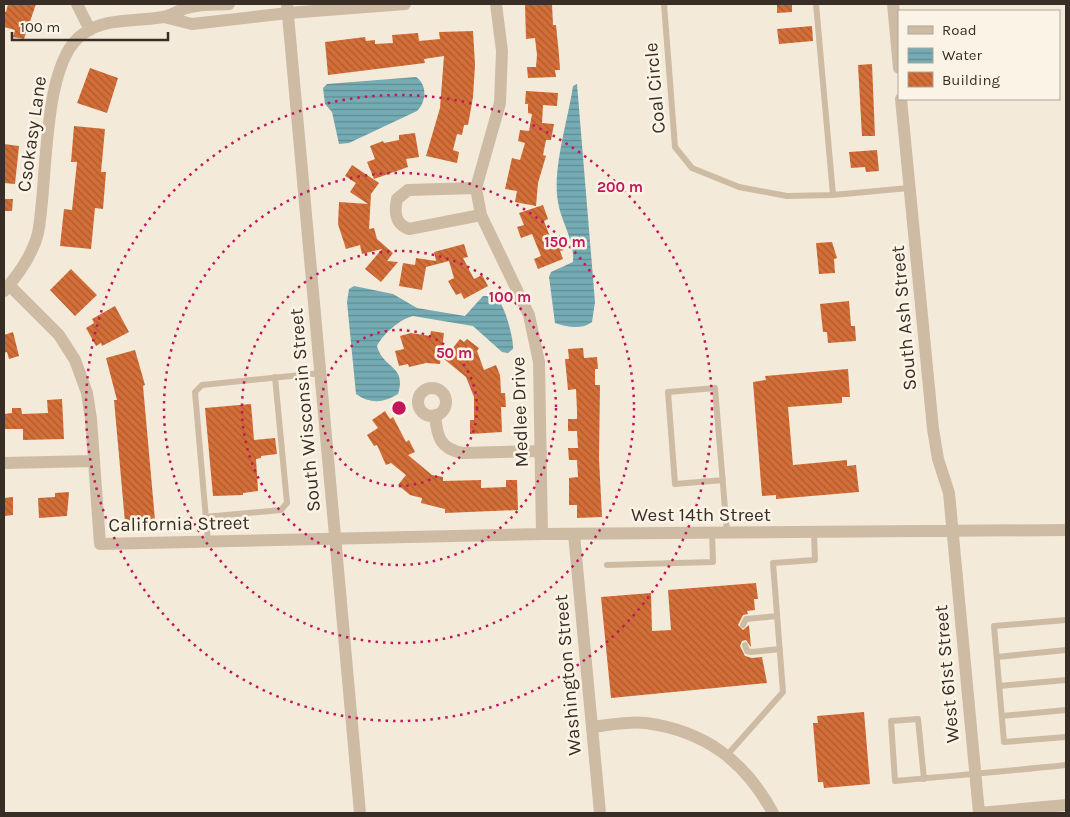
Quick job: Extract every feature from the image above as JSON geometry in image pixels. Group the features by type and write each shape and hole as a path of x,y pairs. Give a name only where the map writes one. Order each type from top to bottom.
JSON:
{"street":[{"path":"77,4 90,30"},
{"name":"Csokasy Lane","path":"6,288 19,274 38,234 55,83 63,58 81,34 98,26 133,19 164,17 190,7 229,4"},
{"name":"Csokasy Lane","path":"164,17 192,24 288,8 405,4"},
{"name":"Medlee Drive","path":"496,4 502,51 500,103 476,188 481,215 529,315 539,362 542,534"},
{"path":"893,4 898,57"},
{"name":"South Wisconsin Street","path":"288,8 360,813"},
{"name":"South Ash Street","path":"902,100 933,429 938,459 949,493 952,532"},
{"path":"476,188 408,190 396,199 396,218 401,226 409,229 481,215"},
{"name":"California Street","path":"6,288 59,335 75,360 87,393 91,419 100,544 336,540"},
{"path":"435,416 438,435 442,443 452,451 541,451"},
{"path":"4,463 94,461"},
{"name":"West 14th Street","path":"336,540 542,534 1066,530"},
{"name":"West 61st Street","path":"952,532 979,813"},
{"name":"Washington Street","path":"574,534 600,813"},
{"path":"592,727 644,723 687,733 728,754 754,782 773,813"},
{"path":"979,813 1066,805"}],"lane":[{"name":"Coal Circle","path":"664,4 675,147 692,168 749,189 788,196 833,195 909,188"},
{"path":"816,4 833,195"},
{"path":"208,542 195,392 202,385 321,373"},
{"path":"206,517 281,510 287,503 275,377"},
{"path":"723,480 675,484 668,392 715,388 723,480 727,533"},
{"path":"607,565 713,562 712,533"},
{"path":"728,754 783,692 773,563 815,560 814,533"},
{"path":"743,625 746,619 777,616"},
{"path":"1066,620 994,626 1004,742 1066,737"},
{"path":"745,645 745,649 751,652 780,649"},
{"path":"997,657 1066,650"},
{"path":"999,686 1066,680"},
{"path":"1002,716 1066,710"},
{"path":"924,778 918,719 891,721 896,781 1066,765"}],"water":[{"path":"416,77 420,80 424,89 424,98 417,111 349,143 339,144 332,112 325,104 323,88 327,84"},
{"path":"577,84 595,302 592,322 588,325 574,327 555,323 549,277 551,272 573,262 570,239 558,202 557,175 573,86"},
{"path":"354,286 393,294 417,308 465,316 483,296 494,297 501,303 506,316 513,349 508,353 502,352 473,326 413,316 392,328 377,346 384,359 397,372 400,385 398,394 382,401 372,401 361,397 356,394 347,302 349,289"}],"building":[{"path":"8,4 36,4 24,39 13,37 15,30 4,27 4,11 6,12"},
{"path":"525,4 552,4 553,25 556,25 560,70 555,70 556,77 528,78 527,67 536,67 537,55 535,38 526,39"},
{"path":"777,4 792,4 792,12 777,13"},
{"path":"812,26 813,41 779,44 777,29"},
{"path":"473,31 475,65 473,97 468,125 464,125 462,135 457,134 453,150 459,152 457,163 426,156 440,108 444,56 424,59 425,63 328,75 325,42 365,37 366,41 375,40 375,44 393,43 392,35 418,33 419,41 440,39 439,32"},
{"path":"872,64 875,136 862,136 858,65"},
{"path":"90,68 118,78 107,113 77,103"},
{"path":"526,91 558,93 557,106 543,105 542,123 554,124 551,140 546,140 543,155 546,156 538,183 536,206 515,202 517,191 505,189 512,158 520,160 525,143 518,141 520,130 529,131 532,114 528,113 528,104 525,104"},
{"path":"74,126 105,129 101,172 106,172 103,209 95,208 91,249 60,246 64,209 72,210 77,162 71,162"},
{"path":"415,133 419,157 406,159 408,167 374,179 367,162 375,159 370,146 383,141 384,143 399,140 399,135"},
{"path":"4,144 19,146 15,184 4,183"},
{"path":"877,150 879,171 866,172 865,167 851,168 849,152"},
{"path":"352,165 379,183 371,194 369,229 374,228 377,239 393,253 387,261 398,262 381,282 365,269 382,249 362,254 360,245 346,249 338,224 339,202 368,204 350,192 356,183 345,176"},
{"path":"4,199 13,199 12,211 4,211"},
{"path":"543,205 548,219 544,221 551,239 558,236 564,250 560,251 563,259 538,269 534,259 541,256 532,234 521,238 517,227 524,225 519,213"},
{"path":"832,242 837,258 834,259 835,273 819,274 816,243"},
{"path":"464,244 468,257 463,258 474,279 482,275 488,286 464,299 461,293 456,295 448,281 454,278 449,261 426,267 422,290 399,286 403,263 415,265 416,258 436,261 434,252"},
{"path":"71,269 97,295 75,316 50,290"},
{"path":"849,301 851,326 855,326 856,341 828,343 827,332 823,332 820,304"},
{"path":"115,306 129,332 102,346 101,343 96,346 86,328 94,323 92,319"},
{"path":"431,331 444,333 440,364 426,363 409,367 408,364 399,366 395,351 404,349 400,336 411,333 430,336"},
{"path":"13,332 19,356 9,359 7,352 4,353 4,335"},
{"path":"460,339 464,342 467,339 479,348 477,351 484,370 496,365 500,375 501,393 505,393 506,407 501,407 502,432 470,434 470,420 474,420 474,397 466,377 444,359"},
{"path":"583,348 584,358 597,357 598,369 595,369 595,385 600,385 599,459 602,517 577,518 577,505 569,505 569,478 578,477 577,460 569,460 568,448 578,448 577,431 568,431 568,419 577,419 576,389 568,390 565,359 569,359 568,349"},
{"path":"135,350 145,385 143,386 155,520 125,522 114,400 117,400 106,358"},
{"path":"848,369 850,397 842,397 842,403 788,407 793,465 847,460 847,466 856,465 859,492 776,499 776,495 762,496 753,382 766,380 765,376"},
{"path":"62,399 64,439 23,440 23,429 4,429 4,414 12,413 12,408 21,408 22,414 48,413 47,400"},
{"path":"251,404 254,440 275,438 277,454 261,456 261,458 256,459 258,491 243,493 243,495 213,496 205,408"},
{"path":"385,411 390,419 393,417 406,442 409,440 415,452 408,455 432,475 443,477 443,481 481,480 481,488 506,487 506,480 517,480 518,510 445,513 445,509 421,503 422,498 410,495 398,485 406,475 391,463 386,465 377,445 374,446 367,435 378,428 372,420"},
{"path":"69,492 67,516 39,518 38,498 55,497 55,493"},
{"path":"13,497 13,515 4,516 4,498"},
{"path":"756,583 758,599 754,599 755,610 747,611 748,614 743,615 738,625 743,630 749,625 751,647 746,640 742,641 740,646 745,656 752,658 762,657 767,683 611,698 601,597 651,593 652,631 671,630 668,590"},
{"path":"864,712 870,784 824,788 823,782 818,782 813,723 818,723 817,716"}]}
